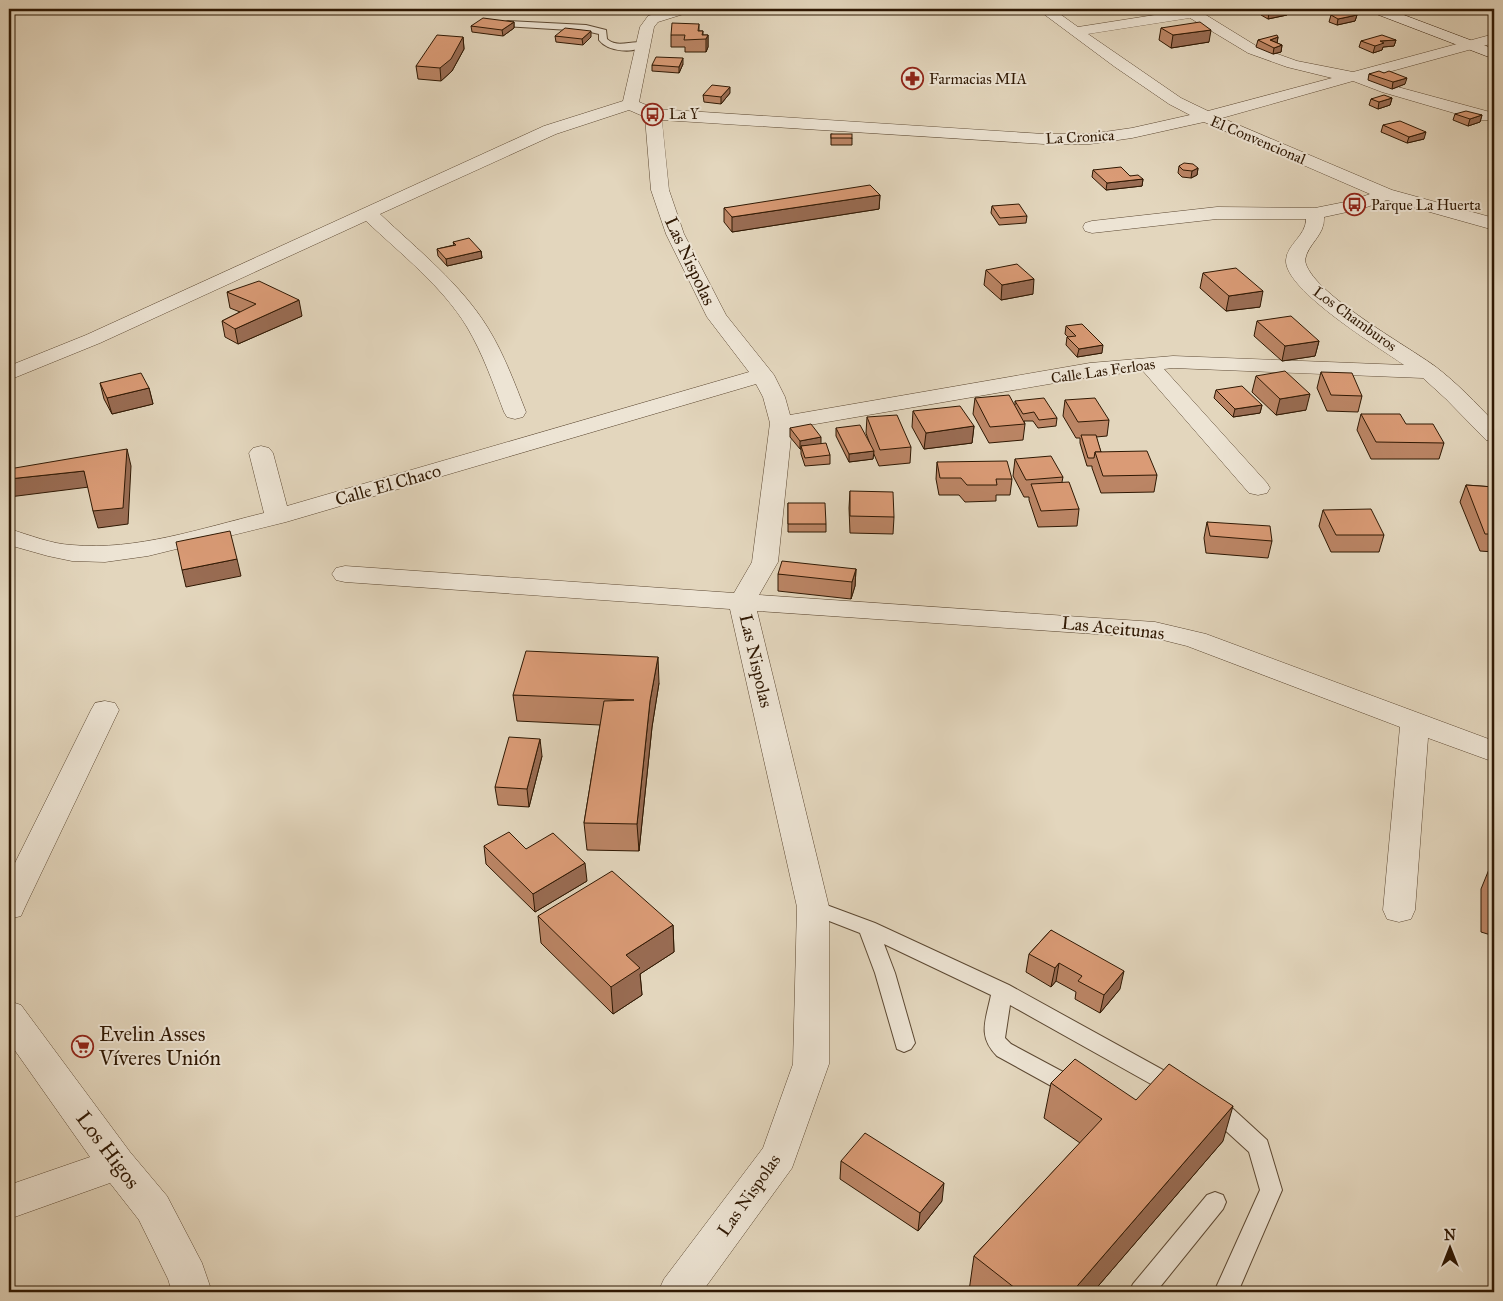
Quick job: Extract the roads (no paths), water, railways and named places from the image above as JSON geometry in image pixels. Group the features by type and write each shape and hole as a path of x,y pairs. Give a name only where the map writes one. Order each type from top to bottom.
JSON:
{"street":[{"name":"Las Nispolas","path":"678,1292 779,1156 811,1064 813,908 742,602 765,562 781,422 774,398 763,374 717,317 674,234 660,190 642,109 642,45 647,27 653,19 685,9"},
{"name":"El Convencional","path":"1044,9 1167,96 1206,117 1386,194 1494,224"},
{"path":"1075,32 1189,11 1216,9"},
{"path":"1376,9 1494,54"},
{"path":"1189,11 1253,50 1292,64 1356,77 1388,89 1484,116"},
{"name":"La Cronica","path":"642,109 1044,139 1090,139 1132,133 1206,117 1472,46 1494,38"},
{"path":"9,374 93,339 550,130 642,109"},
{"path":"1092,226 1217,213 1315,214 1355,205 1386,194"},
{"path":"369,214 440,280 472,319 497,368 515,412"},
{"name":"Los Chamburos","path":"1315,214 1315,228 1297,254 1295,264 1303,280 1337,309 1429,372 1466,405 1494,435"},
{"name":"Calle Las Ferloas","path":"781,422 1090,370 1147,364 1173,362 1429,372"},
{"path":"1147,364 1258,488"},
{"name":"Calle El Chaco","path":"9,537 57,550 88,554 148,548 277,517 763,374"},
{"path":"261,453 277,517"},
{"name":"Las Aceitunas","path":"345,574 1155,630 1196,640 1494,752"},
{"path":"9,907 106,710"},
{"path":"1399,910 1415,723"},
{"name":"Los Higos","path":"9,1015 117,1164 153,1208 188,1276 192,1292"},
{"path":"9,1202 117,1164"}],"lane":[{"path":"508,24 586,28 603,32 603,40 608,46 642,45"},
{"path":"813,908 868,928 1002,992 1223,1114 1259,1147 1271,1190 1226,1292"},
{"path":"868,928 885,973 904,1043"},
{"path":"1002,992 995,1030 995,1041 1004,1050 1072,1086"},
{"path":"1141,1292 1215,1202"}],"place":[{"name":"Farmacias MIA","path":"913,79"},
{"name":"La Y","path":"653,114"},
{"name":"Parque La Huerta","path":"1355,205"},
{"name":"Evelin Asses Víveres Unión","path":"83,1046"}]}
